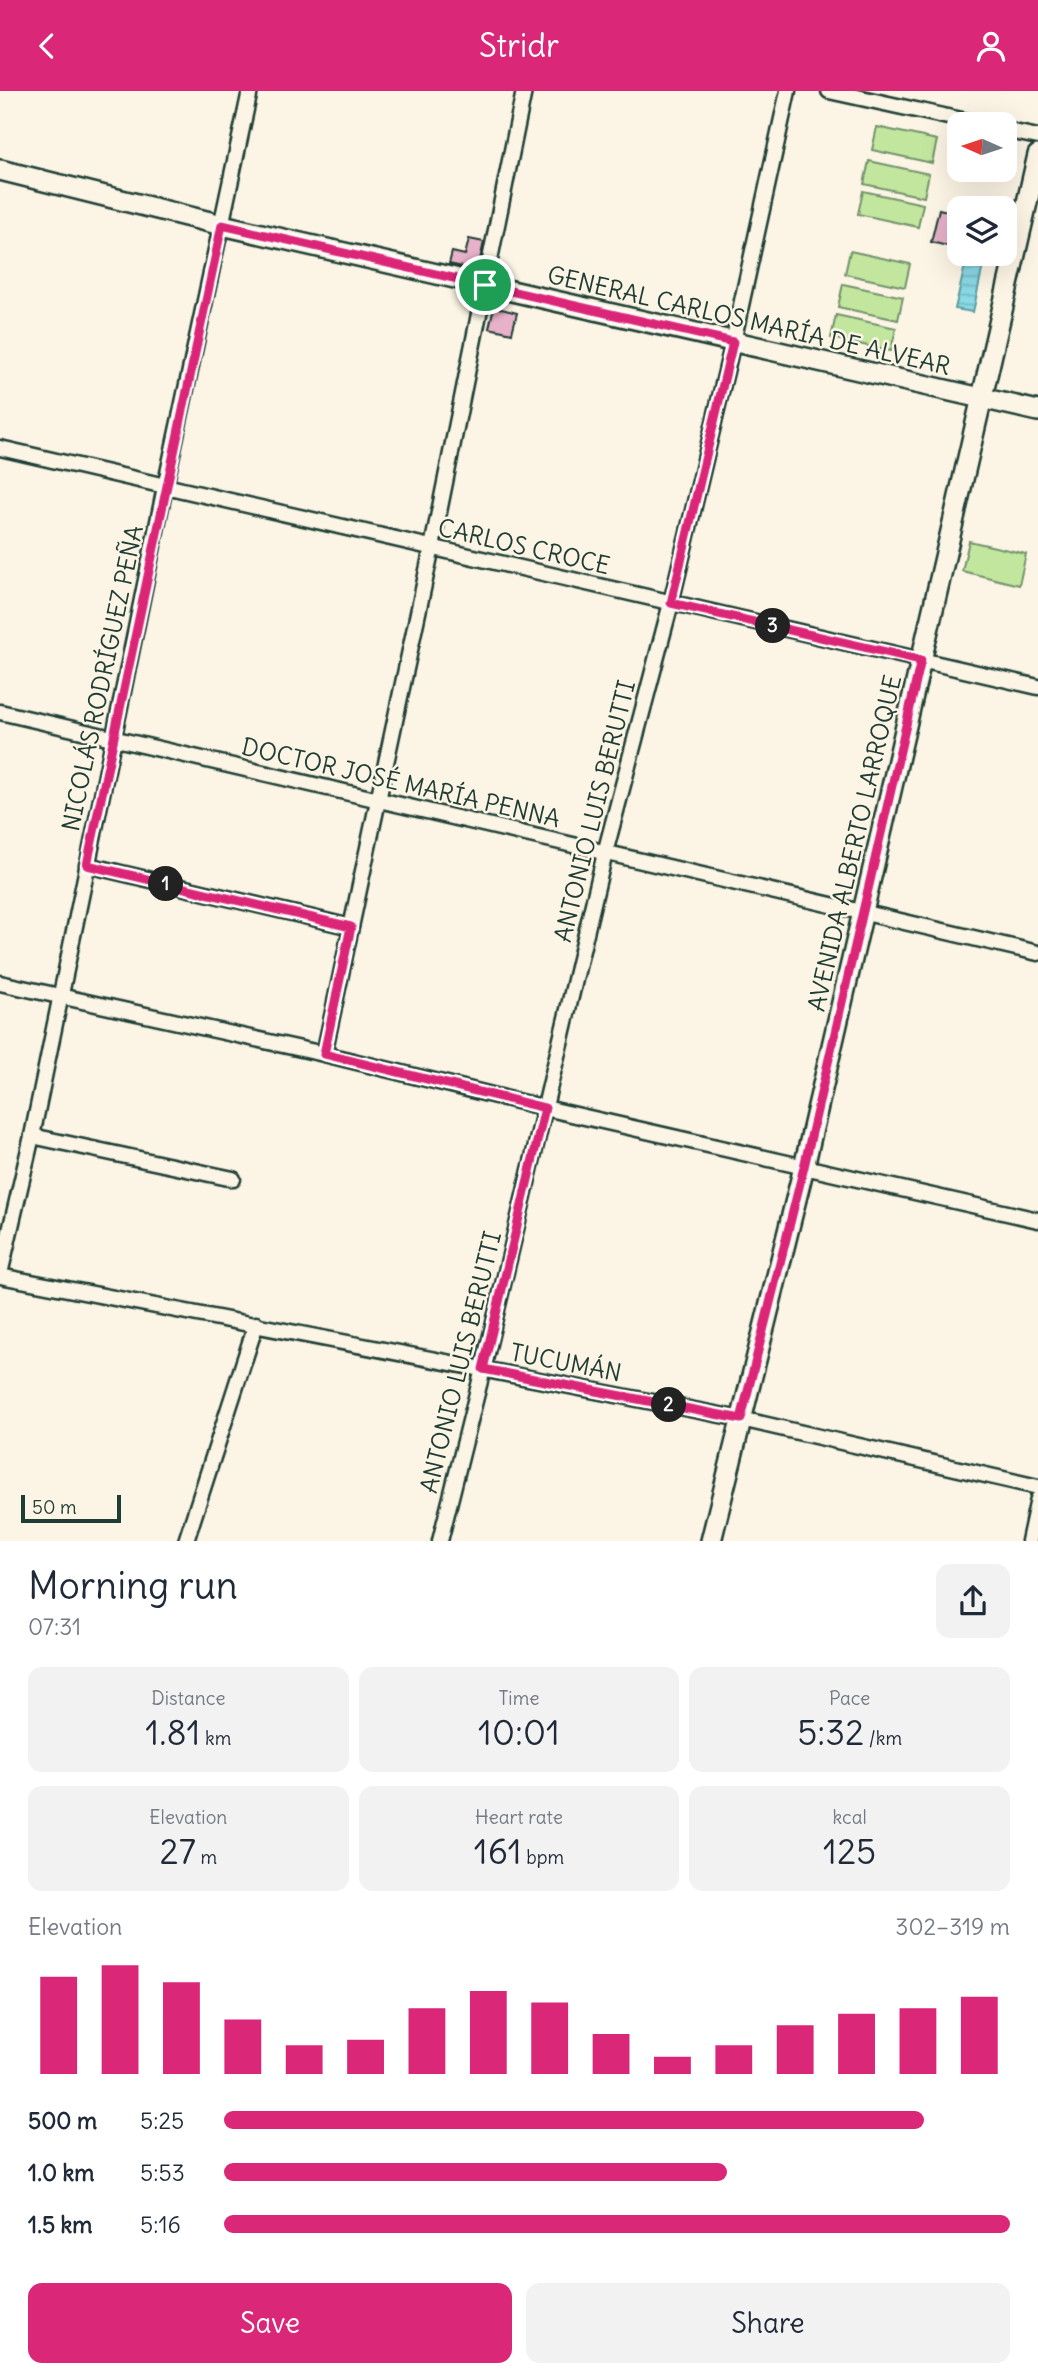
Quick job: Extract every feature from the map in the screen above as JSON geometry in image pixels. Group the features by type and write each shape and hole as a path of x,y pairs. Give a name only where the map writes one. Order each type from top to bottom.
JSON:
{"main road":[{"name":"AVENIDA ALBERTO LARROQUE","path":"711,1541 804,1167 1038,155"},
{"name":"GENERAL CARLOS MARÍA DE ALVEAR","path":"0,170 222,225 1038,411"}],"street":[{"name":"NICOLÁS RODRÍGUEZ PEÑA","path":"0,1275 32,1136 165,487 250,91"},
{"path":"324,1054 432,547 524,91"},
{"name":"ANTONIO LUIS BERUTTI","path":"440,1541 605,853 671,603 733,342 788,91"},
{"path":"829,91 947,117"},
{"path":"1017,133 1038,137"},
{"name":"CARLOS CROCE","path":"0,448 1038,687"},
{"name":"DOCTOR JOSÉ MARÍA PENNA","path":"0,712 1038,953"},
{"path":"87,865 351,927"},
{"path":"0,983 324,1054 545,1108 1038,1220"},
{"path":"32,1136 233,1179"},
{"name":"TUCUMÁN","path":"0,1275 741,1419 1038,1487"},
{"path":"186,1541 256,1324"},
{"path":"1029,1541 1038,1499"}],"green space":[{"path":"877,127 937,140 932,163 872,150"},
{"path":"869,161 929,174 924,197 864,184"},
{"path":"863,191 923,204 918,227 858,214"},
{"path":"850,251 910,264 905,287 845,274"},
{"path":"843,284 903,297 898,320 838,307"},
{"path":"836,315 896,328 891,351 831,338"},
{"path":"969,541 1026,554 1019,585 962,571"}],"water":[{"path":"965,266 983,266 973,312 955,309"}],"building":[{"path":"939,209 947,211 947,246 931,242"},
{"path":"469,239 484,242 478,268 449,264 452,252 465,255"},
{"path":"494,307 517,313 512,333 489,328"}],"route":[{"path":"222,225 485,285 733,342 671,603 921,660 804,1167 741,1419 483,1369 545,1108 324,1054 351,927 87,865 222,225"}]}
